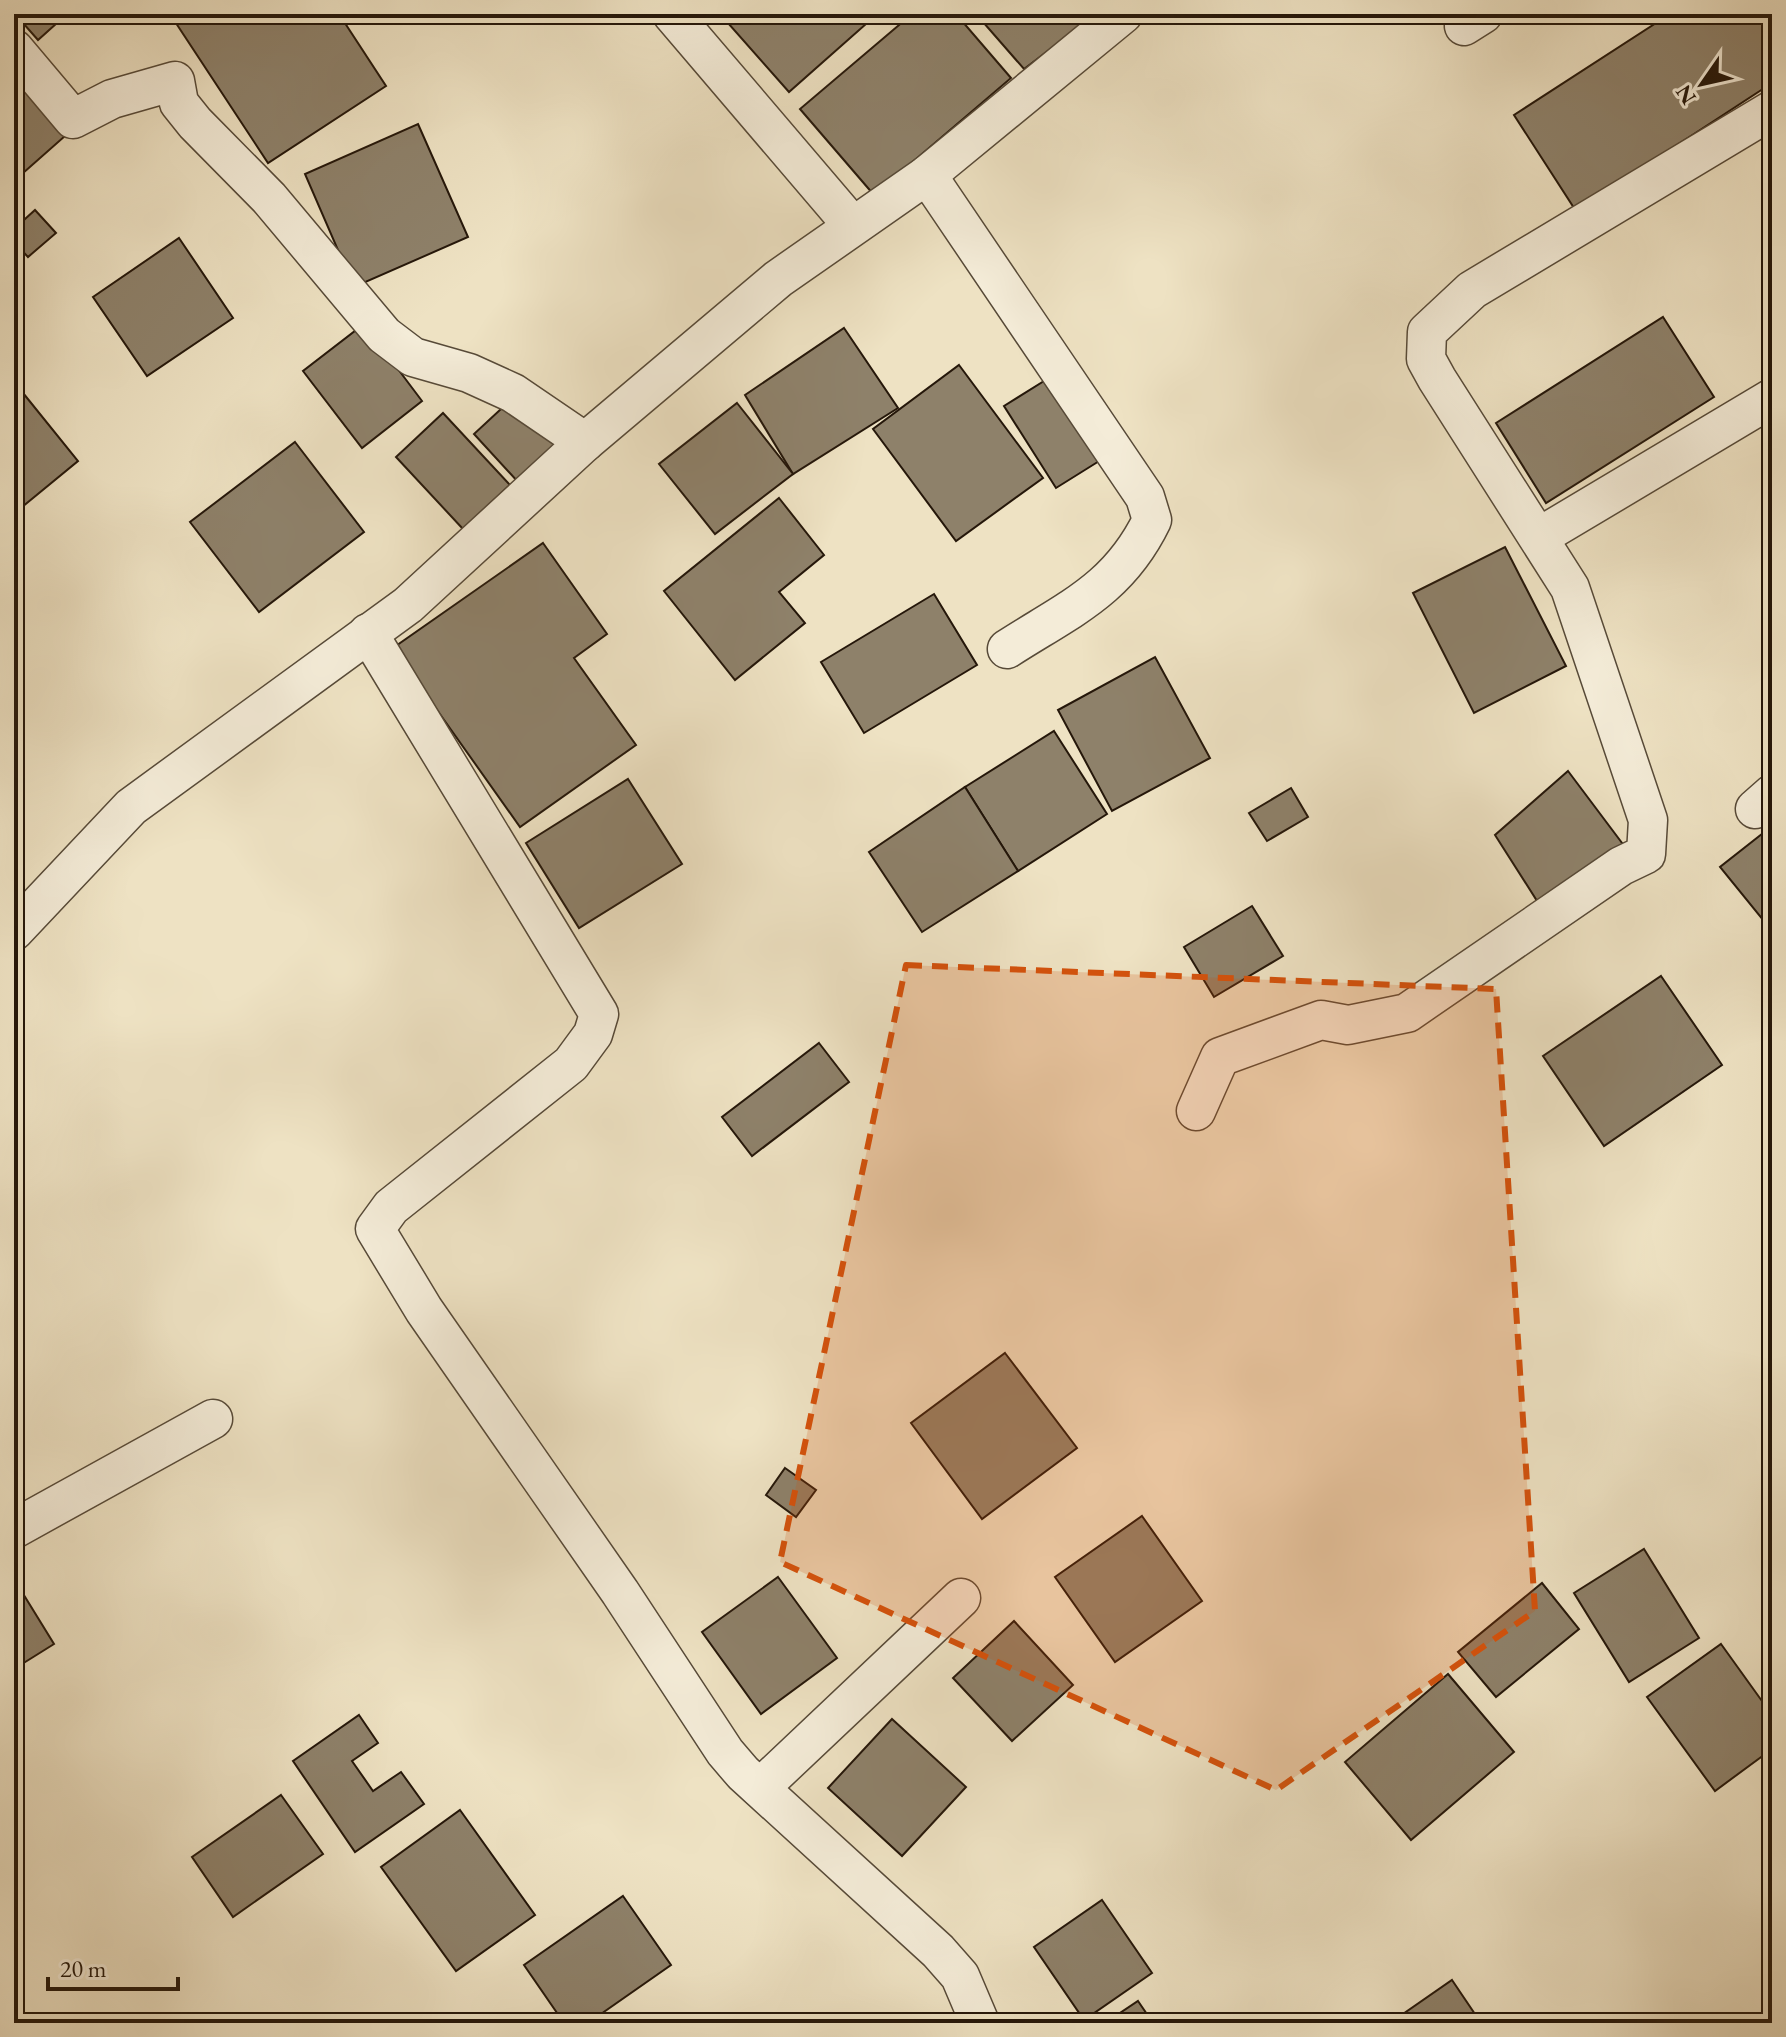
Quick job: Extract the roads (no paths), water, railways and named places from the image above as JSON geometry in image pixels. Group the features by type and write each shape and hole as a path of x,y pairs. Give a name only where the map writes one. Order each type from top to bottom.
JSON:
{"street":[{"path":"672,14 852,225"},
{"path":"14,931 131,807 408,605 585,442 778,279 927,175 1123,14"},
{"path":"14,49 73,119 112,99 175,81 179,103 195,123 269,198 384,335 413,357 469,373 513,393 585,442"},
{"path":"1196,1111 1220,1057 1321,1020 1348,1025 1407,1013 1621,866 1646,854 1648,820 1570,588 1437,379 1426,359 1427,332 1472,290 1772,110"},
{"path":"927,175 1145,497 1152,520 1137,551 1103,588 1007,649"},
{"path":"1539,537 1772,398"},
{"path":"368,633 599,1014 593,1034 571,1064 391,1207 375,1229 424,1310 620,1592 725,1752 760,1788 938,1951 960,1976 980,2023"},
{"path":"14,1529 213,1419"},
{"path":"760,1788 961,1598"}]}
